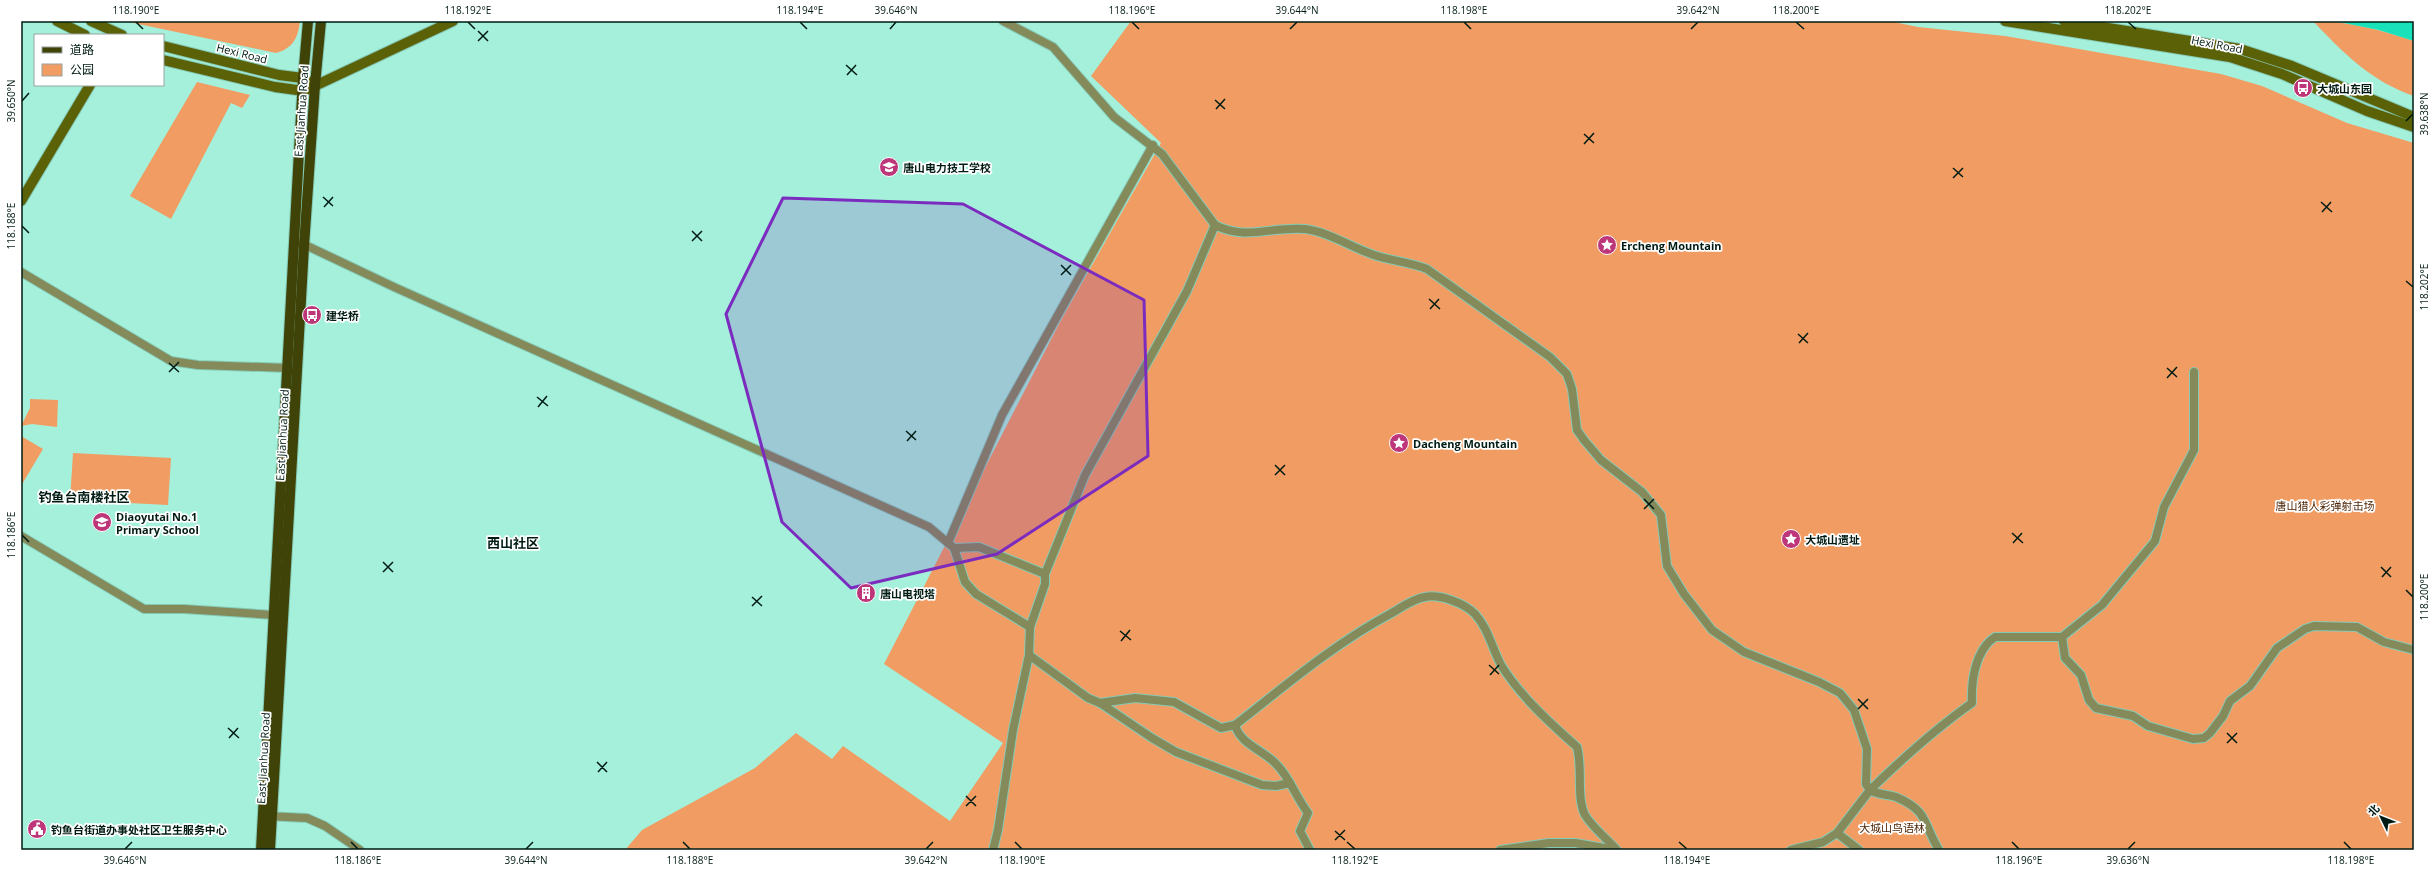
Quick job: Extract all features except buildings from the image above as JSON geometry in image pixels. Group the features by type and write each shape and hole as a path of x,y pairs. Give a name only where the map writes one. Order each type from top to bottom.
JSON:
{"main road":[{"name":"East Jianhua Road","path":"270,850 267,816 274,615 294,237 304,91 303,78 308,21"},
{"name":"East Jianhua Road","path":"261,850 267,816 314,85 321,21"}],"street":[{"path":"57,21 83,34"},
{"path":"91,21 120,34"},
{"path":"164,60 275,87 304,91 453,21"},
{"path":"1003,21 1053,47 1114,117 1153,145 1162,154 1215,225 1228,232 1242,234 1306,229 1376,256 1411,263 1428,269 1550,357 1567,374 1572,389 1577,430 1584,440 1600,460 1642,492 1661,515 1667,566 1684,594 1712,630 1744,652 1819,682 1840,693 1854,710 1867,749 1866,784 1870,790 1909,803 1927,820 1930,836 1939,850"},
{"name":"Hexi Road","path":"2005,21 2230,57 2282,74 2367,111 2414,127"},
{"name":"Hexi Road","path":"2064,21 2240,49 2292,66 2414,117"},
{"name":"Hexi Road","path":"164,46 279,75 303,78 314,85"},
{"path":"21,201 89,86"},
{"path":"1030,627 976,594 965,582 951,545 1002,415 1153,145"},
{"path":"993,850 1013,730 1029,655 1030,627 1045,584 1046,574 1085,475 1188,290 1215,225"},
{"path":"294,237 304,246 922,524 951,545 979,547 1046,574"},
{"path":"21,272 171,361 198,366 288,368"},
{"path":"1791,850 1823,842 1837,833 1870,790 1911,751 1972,703 1972,680 1987,642 1995,637 2062,637 2102,605 2155,541 2162,512 2194,450 2194,372"},
{"path":"21,536 144,609 184,609 274,615"},
{"path":"1100,703 1135,698 1174,702 1221,728 1235,725 1324,656 1368,626 1409,603 1425,597 1439,596 1468,608 1475,614 1484,626 1501,664 1522,694 1577,747 1580,756 1582,806 1586,815 1616,850"},
{"path":"2062,637 2065,658 2081,675 2089,700 2096,708 2133,716 2148,726 2194,739 2204,738 2210,734 2223,716 2230,701 2250,686 2277,648 2305,629 2314,626 2357,627 2384,642 2414,650"},
{"path":"1029,655 1088,698 1100,703 1152,738 1176,752 1262,785 1276,786 1290,783"},
{"path":"1235,725 1238,734 1272,760 1290,783 1308,813 1300,831 1310,850"},
{"path":"267,816 307,818 324,826 360,850"},
{"path":"1837,833 1859,850"},
{"path":"1500,850 1548,843 1575,844 1616,850"}],"highlighted area":[{"path":"783,198 963,204 1144,300 1148,456 997,554 851,588 782,522 726,314"}],"green space":[{"path":"124,21 300,21 294,42 287,48 276,53"},
{"path":"1131,21 1889,21 1918,27 2005,36 2221,74 2262,86 2347,123 2414,143 2414,850 625,850 642,830 755,768 796,733 832,759 843,746 950,821 1003,743 884,664 1061,320 1161,143 1091,76"},
{"path":"2313,21 2352,24 2414,41 2414,96 2371,75 2347,55"},
{"path":"197,82 250,95 242,108 231,103 171,219 130,196"},
{"path":"30,399 58,400 57,427 32,424 21,426 30,408"},
{"path":"21,436 43,449 21,486"},
{"path":"73,453 171,458 168,505 70,500"}],"shaded area":[{"path":"2334,21 2414,21 2414,41 2379,30"}],"place":[{"name":"大城山东园","path":"2303,88"},
{"name":"唐山电力技工学校","path":"889,167"},
{"name":"Ercheng Mountain","path":"1607,245"},
{"name":"建华桥","path":"312,315"},
{"name":"Dacheng Mountain","path":"1399,443"},
{"name":"Diaoyutai No.1 Primary School","path":"102,522"},
{"name":"大城山遗址","path":"1791,539"},
{"name":"唐山电视塔","path":"866,593"},
{"name":"钓鱼台街道办事处社区卫生服务中心","path":"37,829"}],"district":[{"name":"钓鱼台南楼社区","path":"84,497"},
{"name":"西山社区","path":"513,543"}],"park label":[{"name":"唐山猎人彩弹射击场","path":"2325,505"},
{"name":"大城山鸟语林","path":"1892,827"}]}
